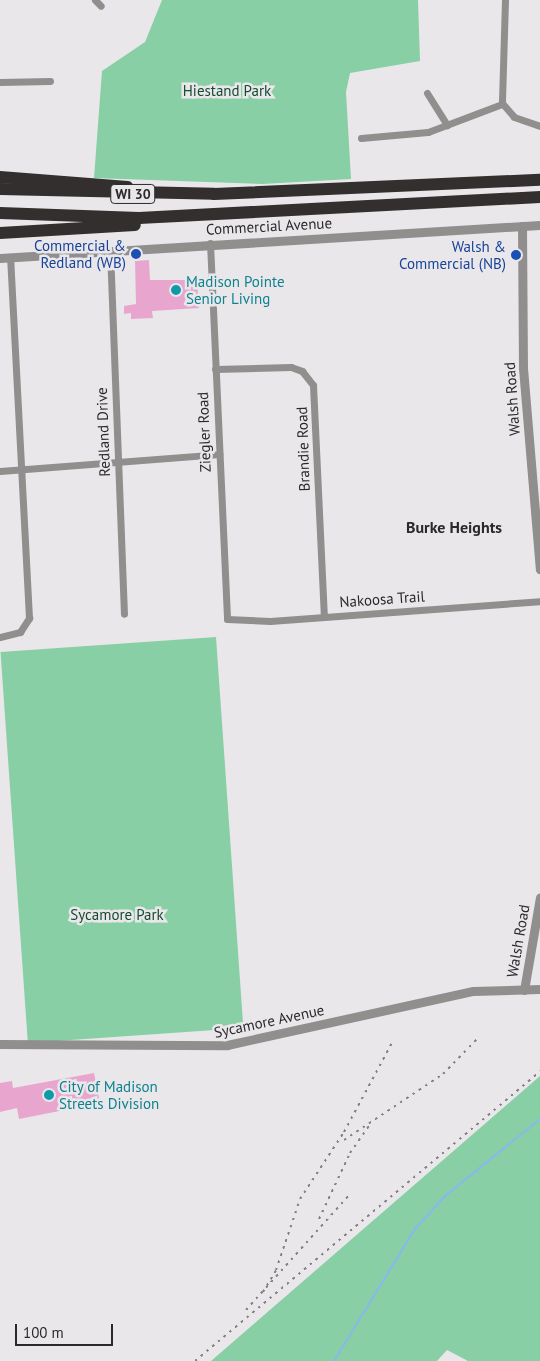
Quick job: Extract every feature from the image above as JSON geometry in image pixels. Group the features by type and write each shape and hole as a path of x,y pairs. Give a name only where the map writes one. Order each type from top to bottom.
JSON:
{"highway":[{"path":"502,182 540,175"},
{"path":"0,177 266,192"},
{"name":"WI 30","path":"0,190 102,195 266,192 540,180"},
{"name":"WI 30","path":"0,213 139,218 540,199"},
{"path":"0,233 246,213"}],"street":[{"path":"95,0 101,6"},
{"path":"505,0 502,104 512,115 540,126"},
{"path":"0,82 50,81"},
{"path":"427,93 447,125"},
{"path":"361,138 419,134 502,104"},
{"name":"Commercial Avenue","path":"0,258 210,243 540,225"},
{"name":"Walsh Road","path":"522,226 523,368 540,569"},
{"name":"Ziegler Road","path":"210,243 218,454 227,619"},
{"name":"Redland Drive","path":"110,250 124,614"},
{"path":"0,637 25,628 29,618 10,257"},
{"name":"Brandie Road","path":"215,369 291,367 302,372 313,386 324,617"},
{"path":"0,471 218,454"},
{"name":"Nakoosa Trail","path":"227,619 238,623 540,601"},
{"name":"Walsh Road","path":"524,990 540,897"},
{"name":"Sycamore Avenue","path":"0,1044 227,1046 472,991 540,989"}],"green space":[{"name":"Hiestand Park","path":"162,0 418,0 420,61 350,73 346,92 351,179 262,184 94,178 102,71 145,42"},
{"name":"Sycamore Park","path":"216,637 243,1028 28,1043 1,652"},
{"path":"540,1076 540,1361 468,1361 447,1350 437,1361 211,1361"}],"building":[{"name":"Madison Pointe Senior Living","path":"149,260 150,280 197,280 199,308 152,311 153,318 131,319 131,313 124,314 124,306 136,304 135,261"},
{"name":"City of Madison Streets Division","path":"94,1073 100,1103 19,1119 17,1108 0,1112 0,1083 12,1081 13,1088"}],"waterway":[{"path":"334,1361 415,1229 445,1196 540,1119"}],"railway":[{"path":"344,1140 443,1074 478,1038"},
{"path":"263,1292 276,1270 300,1199 344,1132 392,1043"},
{"path":"195,1361 540,1071"},
{"path":"319,1219 350,1153 371,1123"},
{"path":"246,1310 351,1193"}],"place":[{"name":"Commercial & Redland (WB)","path":"136,254"},
{"name":"Walsh & Commercial (NB)","path":"516,255"},
{"name":"Madison Pointe Senior Living","path":"176,290"},
{"name":"City of Madison Streets Division","path":"49,1095"}],"district":[{"name":"Burke Heights","path":"454,527"}]}
